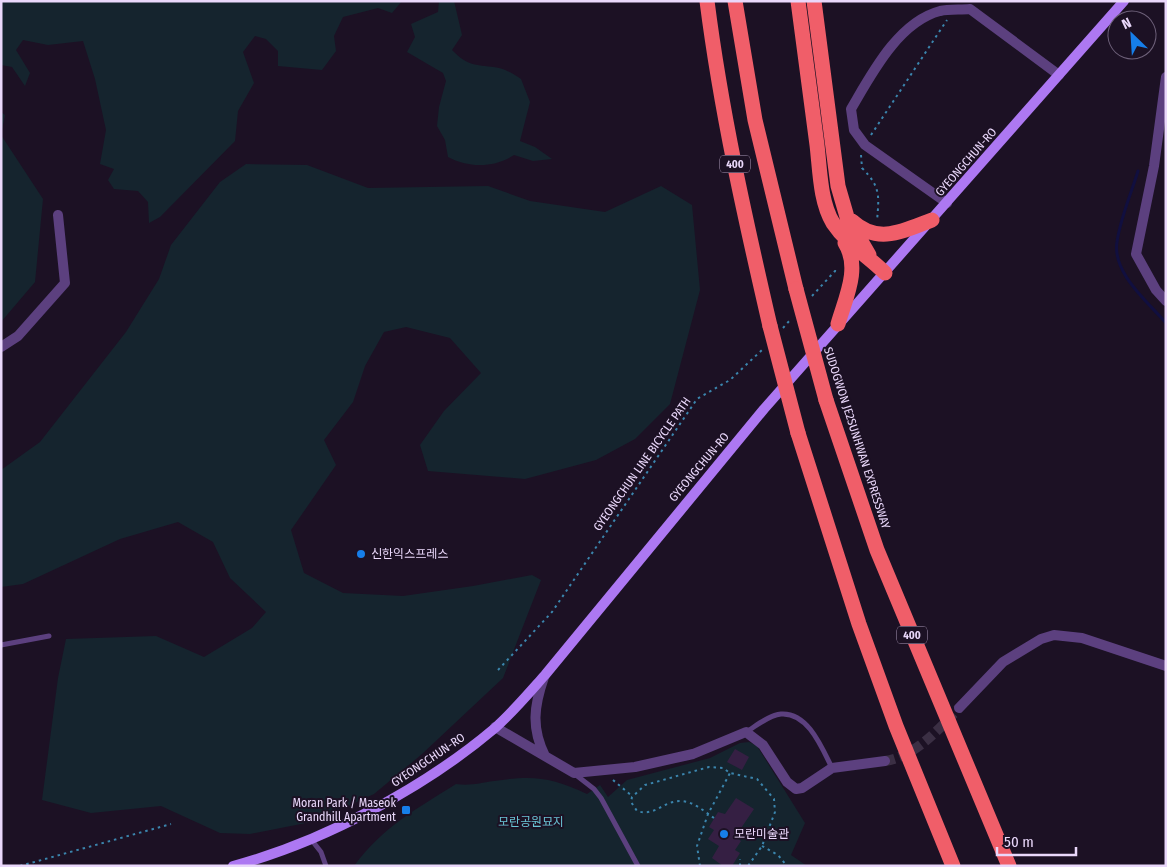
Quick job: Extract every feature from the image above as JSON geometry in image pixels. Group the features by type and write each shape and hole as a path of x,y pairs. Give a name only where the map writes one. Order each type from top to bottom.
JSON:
{"highway":[{"name":"400","path":"707,1 715,60 732,151 798,433 859,624 896,726 953,866"},
{"path":"798,1 820,170 833,223 850,250 853,265 838,324"},
{"path":"814,1 832,158 847,217 872,261"},
{"name":"SUDOGWON JE2SUNHWAN EXPRESSWAY","path":"737,5 755,120 796,290 826,400 877,550 1009,866"},
{"path":"847,217 859,228 880,236 932,220"},
{"path":"833,223 858,252 885,273"}],"street":[{"name":"GYEONGCHUN-RO","path":"232,866 258,859 390,800 453,761 495,727 545,675 704,480 838,324 1124,1"},
{"path":"947,203 866,145 854,130 851,109 884,54 914,23 939,11 970,9 1059,75"},
{"path":"1166,77 1154,166 1136,254 1156,290 1166,301"},
{"path":"1,347 18,336 65,283 58,215"},
{"path":"959,708 1004,662 1041,639 1054,635 1082,638 1166,666"},
{"path":"545,675 538,693 534,718 537,739 546,757"},
{"path":"495,727 574,773 652,764 693,754 746,732 763,745 787,782 796,789 802,788 832,768 885,761"}],"lane":[{"path":"1,645 49,636"},
{"path":"746,732 774,716 781,714 795,717 813,734 832,768"},
{"path":"574,773 588,783 601,798 638,866"},
{"path":"310,837 321,852 326,866"}],"path":[{"path":"876,226 878,190 874,180 862,168 860,157 949,17"},
{"path":"811,298 835,271 844,272"},
{"path":"775,329 793,318"},
{"name":"GYEONGCHUN LINE BICYCLE PATH","path":"498,670 552,612 697,398 730,380 766,346"},
{"path":"714,818 683,801 670,804 652,813 642,813 632,808 632,797 645,785 655,781 708,767 723,768 730,773 756,779 774,799 774,817 762,846 748,866"},
{"path":"601,770 632,797"},
{"path":"700,866 697,846 708,814 730,773"},
{"path":"20,866 171,824"},
{"path":"762,846 778,855 787,866"},
{"path":"740,859 740,866"}],"green space":[{"path":"1,1 402,1 392,13 378,8 343,17 334,36 336,51 322,70 278,66 278,51 266,39 255,36 243,52 254,83 238,111 235,141 160,217 149,223 148,202 138,191 114,189 108,180 114,169 100,164 106,130 95,79 83,41 48,45 23,40 16,50 30,73 25,86 12,67 1,65"},
{"path":"439,1 454,1 462,35 452,50 458,56 469,63 502,69 521,79 530,102 520,141 535,147 552,159 533,161 514,155 490,164 473,165 448,157 445,140 437,126 439,107 446,81 443,73 407,52 415,37 411,24 438,12"},
{"path":"1,112 5,115 1,135"},
{"path":"1,135 43,199 35,282 1,322"},
{"path":"246,164 307,165 368,188 488,186 530,201 605,212 661,186 692,205 700,290 670,404 635,439 596,460 525,479 428,471 420,445 444,411 481,373 450,338 406,327 384,332 365,366 353,402 324,440 336,465 291,530 304,573 343,593 403,596 532,575 541,580 503,678 422,754 374,794 316,821 250,834 220,833 161,806 91,813 42,800 58,678 66,639 156,636 204,657 252,628 266,612 230,578 213,542 178,522 120,539 23,584 1,587 1,470 40,442 126,332 159,279 171,245 220,182"},
{"name":"모란공원묘지","path":"749,742 757,746 805,823 791,855 807,866 354,866 365,852 389,829 456,784 531,778 563,784 587,794 600,785 608,797 627,780 710,758 740,743"}],"building":[{"path":"735,749 749,757 742,770 727,762"},
{"name":"모란미술관","path":"736,798 754,809 735,837 741,841 735,850 740,853 732,866 723,866 712,858 719,846 708,839 714,830 709,827 718,812 725,814"}],"waterway":[{"path":"1138,171 1121,224 1117,242 1117,254 1120,265 1133,286 1166,323"}],"tunnel":[{"path":"885,761 907,754 917,748 935,733 959,708"}],"place":[{"name":"신한익스프레스","path":"361,554"},
{"name":"Moran Park / Maseok Grandhill Apartment","path":"406,810"},
{"name":"모란미술관","path":"724,834"}]}
